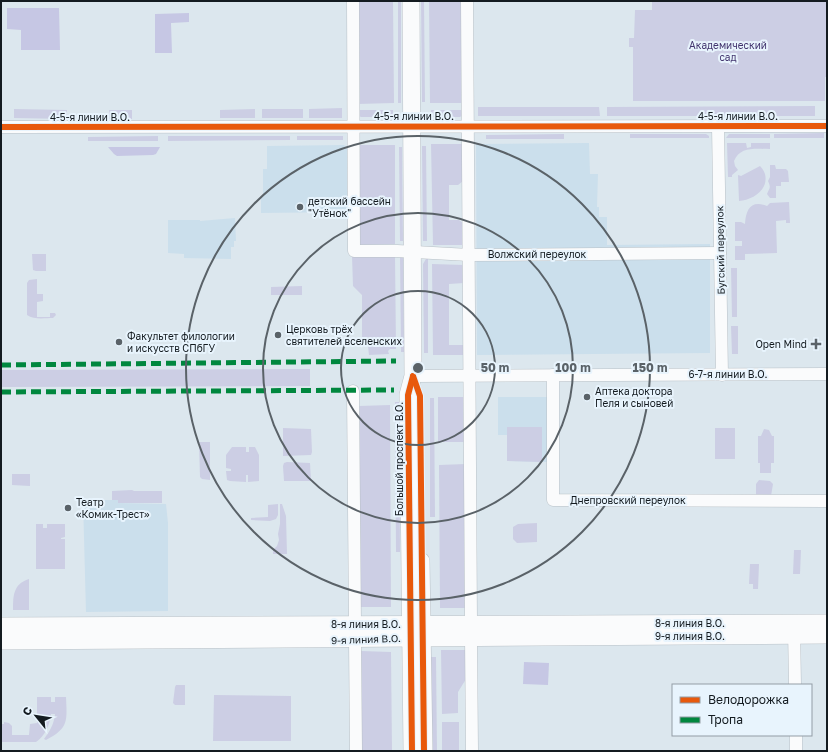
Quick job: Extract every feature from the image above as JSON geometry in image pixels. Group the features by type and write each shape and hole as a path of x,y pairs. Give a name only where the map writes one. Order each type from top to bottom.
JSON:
{"main road":[{"name":"Большой проспект В.О.","path":"410,1 413,376 420,396 416,631 412,751"},
{"path":"794,629 827,623"},
{"name":"8-я линия В.О.","path":"1,626 355,632"},
{"name":"9-я линия В.О.","path":"1,642 471,630 794,629 827,635"},
{"name":"Большой проспект В.О.","path":"416,631 424,751"}],"street":[{"path":"353,1 353,127"},
{"path":"467,1 472,751"},
{"name":"Бугский переулок","path":"718,126 722,375"},
{"name":"4-5-я линии В.О.","path":"1,127 827,126"},
{"name":"Волжский переулок","path":"353,127 354,251 469,255 720,253"},
{"name":"6-7-я линии В.О.","path":"413,376 827,374"},
{"name":"Днепровский переулок","path":"553,375 553,500 827,501"},
{"path":"353,391 356,751"},
{"path":"794,629 795,684"},
{"path":"796,736 796,751"}],"shaded area":[{"path":"7,8 59,8 60,50 21,50 21,30 7,29"},
{"path":"189,13 189,22 171,23 172,53 155,53 155,14"},
{"path":"589,143 590,174 598,174 597,207 599,207 599,217 607,217 607,245 710,244 710,353 477,355 476,144"},
{"path":"344,145 347,148 347,212 261,213 261,197 263,197 263,169 267,169 267,146"},
{"path":"108,147 160,147 156,154 153,155 117,156"},
{"path":"235,218 236,241 234,241 234,247 231,247 231,259 184,258 184,254 168,253 168,220 200,221"},
{"path":"498,397 548,397 548,462 507,461 507,435 498,435"},
{"path":"83,500 118,500 118,503 166,504 168,523 168,611 86,612"},
{"path":"524,662 549,663 548,685 523,684"}],"green space":[{"path":"357,1 393,1 394,103 357,104"},
{"path":"398,1 401,1 401,103 398,103"},
{"path":"421,1 424,1 425,102 422,102"},
{"path":"429,1 464,1 464,103 430,103"},
{"name":"Академический сад","path":"652,1 827,1 827,77 825,77 825,101 633,101 633,47 629,47 629,38 634,38 635,10 652,10"},
{"path":"815,106 815,116 607,116 607,107"},
{"path":"478,107 599,107 600,116 478,116"},
{"path":"342,108 342,118 309,118 309,109"},
{"path":"14,109 67,110 67,119 14,118"},
{"path":"255,109 255,118 220,118 220,110"},
{"path":"262,109 303,109 303,118 262,118"},
{"path":"109,110 132,110 132,119 109,119"},
{"path":"358,110 393,110 393,117 361,117 359,116"},
{"path":"431,110 465,110 463,115 460,117 431,117"},
{"path":"824,133 824,138 774,138 774,134"},
{"path":"564,134 564,139 486,139 486,135"},
{"path":"630,134 706,134 709,138 630,138"},
{"path":"729,134 770,134 770,138 726,138"},
{"path":"158,136 158,141 88,141 88,137"},
{"path":"168,136 290,136 290,140 168,141"},
{"path":"297,136 343,136 343,140 297,140"},
{"path":"727,143 746,143 747,148 751,147 751,143 770,143 770,149 749,149 740,153 734,161 738,170 732,175 732,177 728,177"},
{"path":"431,144 463,144 463,181 458,185 449,185 449,220 459,220 464,224 464,245 433,245"},
{"path":"357,145 395,145 395,244 358,245"},
{"path":"422,146 426,146 427,241 423,241"},
{"path":"399,147 402,147 403,241 400,241"},
{"path":"770,165 775,165 776,169 786,169 788,171 789,182 781,182 781,186 776,186 776,198 770,198 767,194 770,188 768,181 770,177"},
{"path":"760,166 765,173 766,180 762,189 749,199 739,201 738,175 741,176"},
{"path":"789,202 790,223 786,223 786,220 776,221 777,253 745,254 745,260 735,260 735,246 742,246 742,241 735,241 735,222 745,224 748,210 753,205 762,204 767,206 770,203"},
{"path":"32,254 46,254 46,271 33,270"},
{"path":"400,255 403,257 404,352 401,352"},
{"path":"352,256 395,256 396,349 390,349 388,351 389,354 369,355 367,344 362,344 362,295 353,286"},
{"path":"426,259 428,259 428,353 424,353 423,264"},
{"path":"432,264 464,265 464,283 449,284 449,345 464,345 464,355 433,355"},
{"path":"731,268 737,268 737,317 732,317"},
{"path":"37,279 37,294 43,294 43,301 37,302 37,317 50,317 50,313 55,313 56,315 53,318 36,318 27,315 27,283 29,280"},
{"path":"302,286 302,295 271,295 271,287"},
{"path":"731,326 738,326 738,354 732,354"},
{"path":"310,369 310,386 1,387 1,370"},
{"path":"438,397 465,397 465,442 438,442"},
{"path":"430,398 434,398 435,517 430,517"},
{"path":"395,402 399,402 400,552 396,552"},
{"path":"390,405 391,607 359,607 359,406"},
{"path":"507,427 542,427 542,462 507,461"},
{"path":"283,428 311,429 311,455 283,456"},
{"path":"715,428 735,428 735,459 715,459"},
{"path":"764,429 769,430 772,436 774,436 774,463 771,463 771,473 760,473 760,463 758,463 758,436 761,436"},
{"path":"199,442 210,442 210,480 202,479 200,477"},
{"path":"232,447 246,447 246,452 249,452 249,447 255,447 259,455 259,481 248,482 248,475 246,475 246,482 227,480 226,471 231,471 231,469 226,468 226,455"},
{"path":"284,463 310,463 311,481 284,481 283,466"},
{"path":"466,464 467,608 440,608 439,465"},
{"path":"12,474 30,474 30,486 12,485"},
{"path":"759,480 770,481 773,484 771,496 756,496 756,484"},
{"path":"112,491 162,491 162,503 118,503 118,500 112,500"},
{"path":"278,504 278,515 276,519 270,521 251,520 251,518 268,517 268,505"},
{"path":"280,504 282,504 286,516 287,554 273,554 273,550 277,546 279,540"},
{"path":"537,523 537,542 517,543 513,539 513,527 518,524"},
{"path":"36,524 43,524 43,528 47,528 47,524 65,524 65,537 61,539 65,539 65,569 36,569"},
{"path":"794,550 801,550 800,574 793,574"},
{"path":"750,564 759,564 758,589 753,589 753,584 749,584"},
{"path":"29,579 29,610 13,610 13,600 17,587"},
{"path":"441,650 466,650 466,679 458,692 458,713 442,714"},
{"path":"361,651 391,652 392,751 361,751"},
{"path":"431,657 436,657 437,751 432,751"},
{"path":"176,685 185,685 185,705 175,705 173,703"},
{"path":"214,695 291,696 291,741 213,741"},
{"path":"37,697 51,697 51,702 55,702 55,697 66,697 67,712 65,723 59,732 46,740 44,739 54,721 55,714 51,714 50,722 46,730 36,742 1,742 1,724 4,724 4,722 9,723 12,726 12,735 29,735 30,724 37,723"},
{"path":"442,722 459,722 459,751 442,751"}],"marked path":[{"path":"1,365 396,361"},
{"path":"1,392 394,390"}],"cycle path":[{"path":"1,127 827,126"},
{"path":"413,376 420,396 424,751"},
{"path":"412,751 408,395 413,376"}],"place":[{"name":"детский бассейн \"Утёнок\"","path":"300,207"},
{"name":"Церковь трёх святителей вселенских","path":"278,335"},
{"name":"Факультет филологии и искусств СПбГУ","path":"119,342"},
{"name":"Open Mind","path":"816,344"},
{"name":"Аптека доктора Пеля и сыновей","path":"587,397"},
{"name":"Театр «Комик-Трест»","path":"68,508"}]}
